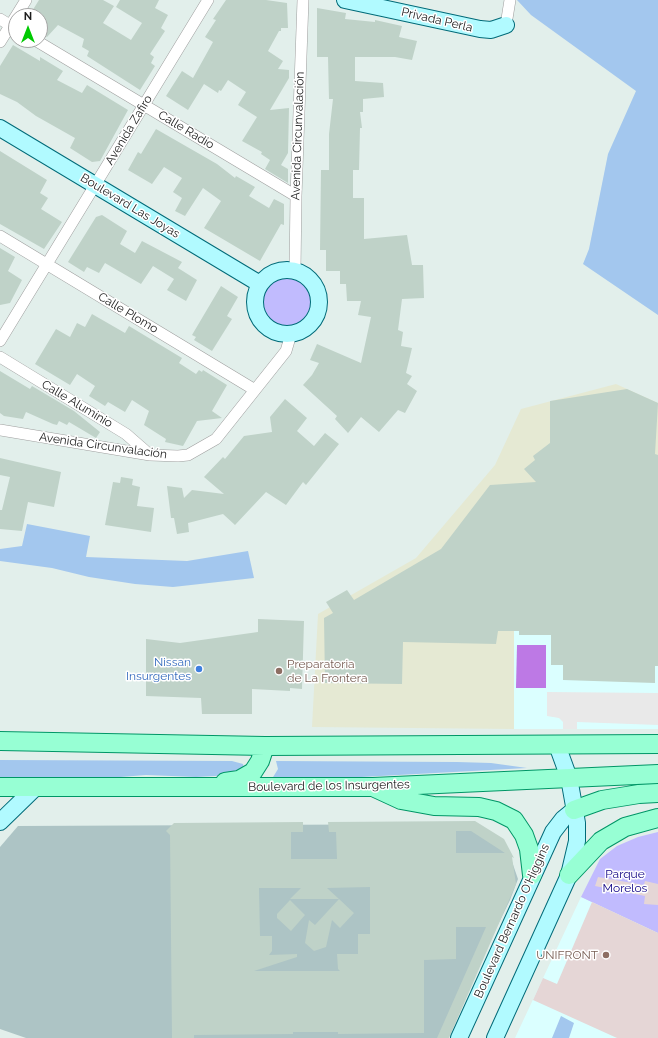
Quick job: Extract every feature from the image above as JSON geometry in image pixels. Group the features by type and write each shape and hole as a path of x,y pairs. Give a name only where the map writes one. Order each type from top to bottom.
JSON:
{"main road":[{"path":"0,741 265,746 658,744"},
{"path":"176,787 238,780 253,772 260,761 265,746"},
{"name":"Boulevard de los Insurgentes","path":"0,786 373,787 658,774"},
{"path":"373,787 401,800 434,806 479,807 496,811 514,820 524,835 529,849 532,875"},
{"path":"574,810 602,800 639,794 658,793"},
{"path":"569,875 601,841 626,827 658,818"}],"street":[{"name":"Avenida Zafiro","path":"0,341 208,0"},
{"name":"Avenida Circunvalación","path":"296,271 296,196 303,0"},
{"name":"Privada Perla","path":"345,0 480,30 491,30 506,25"},
{"path":"506,25 510,0"},
{"path":"0,42 8,33"},
{"name":"Calle Radio","path":"48,48 296,196"},
{"name":"Boulevard Las Joyas","path":"0,128 260,284"},
{"name":"Calle Plomo","path":"0,236 255,390"},
{"path":"286,270 296,271 311,282 316,290 318,309 308,326 291,334 270,330 259,318 255,304 256,293 260,284 267,277 276,272 286,270"},
{"name":"Avenida Circunvalación","path":"0,430 150,455 178,456 188,454 216,438 286,351 291,334"},
{"name":"Calle Aluminio","path":"0,357 126,434 150,455"},
{"path":"495,1038 569,875 577,841 569,778 557,745"},
{"path":"0,822 36,787"},
{"name":"Boulevard Bernardo O'Higgins","path":"459,1038 532,875 553,832 563,819 574,810"}],"shaded area":[{"path":"517,0 658,0 658,315 583,264 589,249 608,154 636,91 531,15"},
{"path":"616,384 658,403 658,621 514,620 514,729 312,727 318,614 416,558 495,465 521,409"},
{"path":"27,524 90,536 86,557 187,561 248,551 254,578 173,587 135,584 89,577 52,568 0,561 0,549 22,546"},
{"path":"514,620 658,621 658,729 514,729"},
{"path":"517,645 546,645 546,688 516,688"},
{"path":"547,692 658,693 658,725 577,722 577,729 563,729 563,722 559,718 547,716"},
{"path":"0,760 232,761 243,764 244,769 233,775 196,777 146,775 108,778 0,779"},
{"path":"276,761 457,762 491,763 527,768 270,782 278,769"},
{"path":"467,824 510,856 518,879 510,900 443,1038 26,1038 0,1029 0,847 18,826"},
{"path":"598,877 644,885 645,881 658,884 658,905 644,904 645,896 595,886"},
{"name":"UNIFRONT","path":"581,897 658,933 658,1038 515,1038"},
{"name":"UNIFRONT","path":"592,902 658,933 658,1038 617,1038 533,1000 543,978 557,984"},
{"path":"561,1016 574,1023 569,1038 552,1038"}],"green space":[{"path":"282,277 292,277 305,284 312,297 312,307 305,320 292,327 282,327 273,323 266,316 262,307 262,297 266,288 273,281"},
{"name":"Parque Morelos","path":"658,832 658,933 581,897 600,859 617,846 638,837"}],"building":[{"path":"39,0 103,0 114,6 103,23 131,40 142,23 116,7 120,0 159,0 155,8 168,15 161,28 165,31 150,54 154,57 151,63 155,66 140,90 87,56 89,51 82,47 84,39 58,25 48,36 48,8 34,8"},
{"path":"226,0 266,0 287,3 288,28 281,28 281,31 279,31 268,51 283,61 278,69 289,70 289,78 270,110 289,108 288,153 281,165 288,169 288,183 265,169 270,160 261,154 262,152 242,141 257,117 238,105 246,92 228,80 218,93 204,84 188,110 166,96 182,71 193,78 213,42 205,37 216,20 213,19"},
{"path":"317,8 346,13 345,19 375,22 375,20 402,26 399,37 417,41 412,60 395,57 355,57 355,81 383,83 384,97 363,99 363,112 360,112 362,128 360,128 359,170 353,170 353,198 364,198 364,239 407,235 412,265 423,265 424,298 402,299 398,330 403,332 401,346 412,348 406,373 412,376 407,384 417,391 405,413 398,410 379,432 361,417 348,433 335,419 337,416 303,385 312,375 319,363 310,360 317,344 361,363 371,317 358,315 361,301 347,301 346,284 340,284 340,271 326,271 326,250 320,250 321,170 329,170 329,134 333,99 329,99 328,57 317,57"},
{"path":"11,48 18,48 40,61 40,57 63,71 57,80 82,93 87,85 128,110 100,161 92,162 70,148 75,138 36,116 17,102 0,94 0,66"},
{"path":"156,129 217,164 235,178 236,176 255,187 249,196 269,208 274,199 284,204 284,225 281,224 260,261 204,228 221,201 203,188 185,216 175,211 182,198 173,192 182,178 164,167 152,184 128,170 138,152 141,154"},
{"path":"0,151 47,180 40,193 48,198 41,209 62,222 44,249 0,224"},
{"path":"102,215 127,231 120,244 135,253 142,241 182,262 178,268 197,280 186,301 167,290 174,279 153,266 141,284 105,263 99,273 87,267 84,272 68,262 96,217"},
{"path":"0,248 15,257 8,271 22,280 10,303 0,305"},
{"path":"221,286 238,297 227,316 232,319 212,351 194,340 196,337 192,335"},
{"path":"92,314 125,333 129,326 182,358 179,363 196,374 199,370 202,372 203,370 227,385 212,411 222,418 197,421 183,446 165,442 166,439 144,425 149,411 132,400 125,412 108,402 105,406 89,396 95,386 77,374 70,385 35,364 56,329 70,337 77,323 85,327"},
{"path":"0,371 30,389 32,386 74,411 100,432 96,438 69,422 67,425 59,421 57,425 26,412 23,419 4,416 0,413"},
{"path":"627,389 658,403 655,454 658,455 658,666 655,666 655,683 563,680 563,665 551,665 551,635 519,635 519,631 498,631 496,644 403,642 402,684 325,683 324,618 333,613 326,602 347,590 354,600 441,549 490,485 536,482 524,469 535,460 533,456 550,443 550,401"},
{"path":"285,399 307,418 297,431 314,446 325,433 339,444 306,485 303,482 286,505 266,492 235,525 223,514 188,523 189,532 177,534 174,518 171,518 167,486 182,488 184,498 192,490 224,494 204,477 223,457 225,459 244,436 272,432 270,417"},
{"path":"0,458 61,472 54,507 28,502 22,531 0,529 0,510 2,510 10,477 0,475"},
{"path":"121,477 133,479 132,485 140,487 137,506 154,508 151,532 105,525 113,482 120,483"},
{"name":"Nissan Insurgentes","path":"258,619 304,621 302,689 290,688 290,691 252,689 252,714 202,714 201,698 146,696 146,639 180,643 258,632"},
{"path":"475,821 504,839 514,858 512,857 516,884 449,1038 437,1038 486,927 456,927 456,959 424,960 424,1033 338,1034 338,1032 293,1032 293,1034 194,1035 194,1038 172,1038 170,835 166,831 174,823 303,822 303,832 291,832 291,859 337,859 336,832 329,832 328,822","holes":["456,831 471,831 505,853 456,853","370,887 370,934 358,934 358,954 337,954 338,969 340,971 254,971 297,957 297,954 269,955 272,951 272,936 260,936 259,888 301,888 290,899 339,899 327,888"]},
{"path":"339,899 354,913 340,928 332,920 326,947 314,951 305,943 309,920 315,925"},
{"path":"290,900 305,915 291,931 277,918 277,914"}],"place":[{"name":"Nissan Insurgentes","path":"199,669"},
{"name":"Preparatoria de La Frontera","path":"279,671"},
{"name":"UNIFRONT","path":"606,955"}]}
